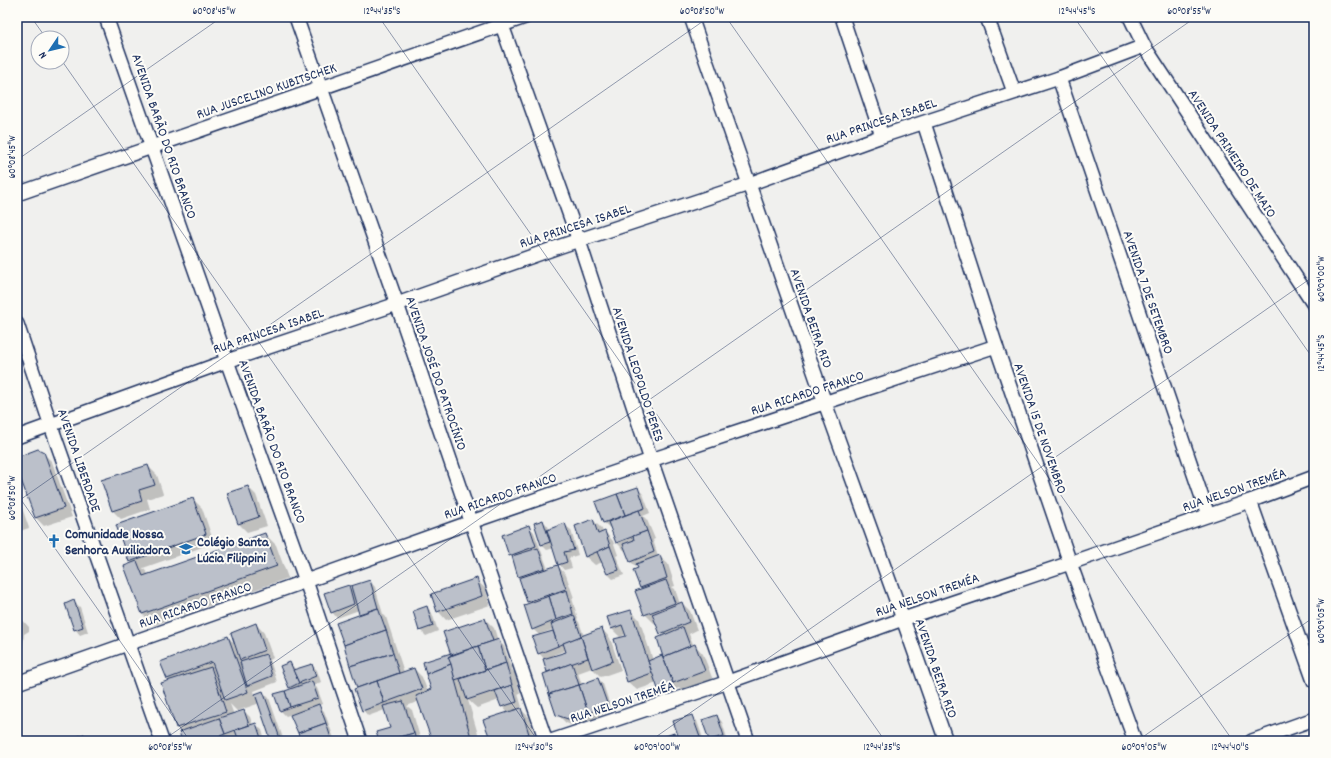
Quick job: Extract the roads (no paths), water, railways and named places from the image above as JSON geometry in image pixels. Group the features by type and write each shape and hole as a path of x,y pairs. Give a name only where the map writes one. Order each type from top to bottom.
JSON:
{"street":[{"name":"AVENIDA BARÃO DO RIO BRANCO","path":"106,17 306,582 360,741"},
{"name":"AVENIDA JOSÉ DO PATROCÍNIO","path":"296,17 322,87 397,304 546,741"},
{"name":"RUA JUSCELINO KUBITSCHEK","path":"17,194 322,87 500,21 525,17"},
{"name":"AVENIDA BEIRA RIO","path":"691,17 825,404 946,741"},
{"path":"842,17 882,136"},
{"path":"987,17 1014,92"},
{"name":"AVENIDA PRIMEIRO DE MAIO","path":"1130,17 1144,46 1314,305"},
{"name":"AVENIDA LEOPOLDO PERES","path":"500,21 579,241 651,460 748,741"},
{"name":"RUA PRINCESA ISABEL","path":"17,437 51,426 227,361 397,304 561,246 749,184 882,136 1059,78 1144,46"},
{"name":"AVENIDA 7 DE SETEMBRO","path":"1059,78 1208,515"},
{"name":"AVENIDA 15 DE NOVEMBRO","path":"924,122 996,346 1070,563 1135,741"},
{"name":"AVENIDA LIBERDADE","path":"17,324 51,426 162,741"},
{"name":"RUA RICARDO FRANCO","path":"17,683 306,582 471,522 651,460 825,404 996,346"},
{"name":"RUA NELSON TREMÉA","path":"551,741 728,682 903,618 1070,563 1250,501 1314,477"},
{"path":"1250,501 1314,681"},
{"path":"1252,741 1314,719"}],"place":[{"name":"Comunidade Nossa Senhora Auxiliadora","path":"54,541"},
{"name":"Colégio Santa Lúcia Filippini","path":"186,549"}]}
